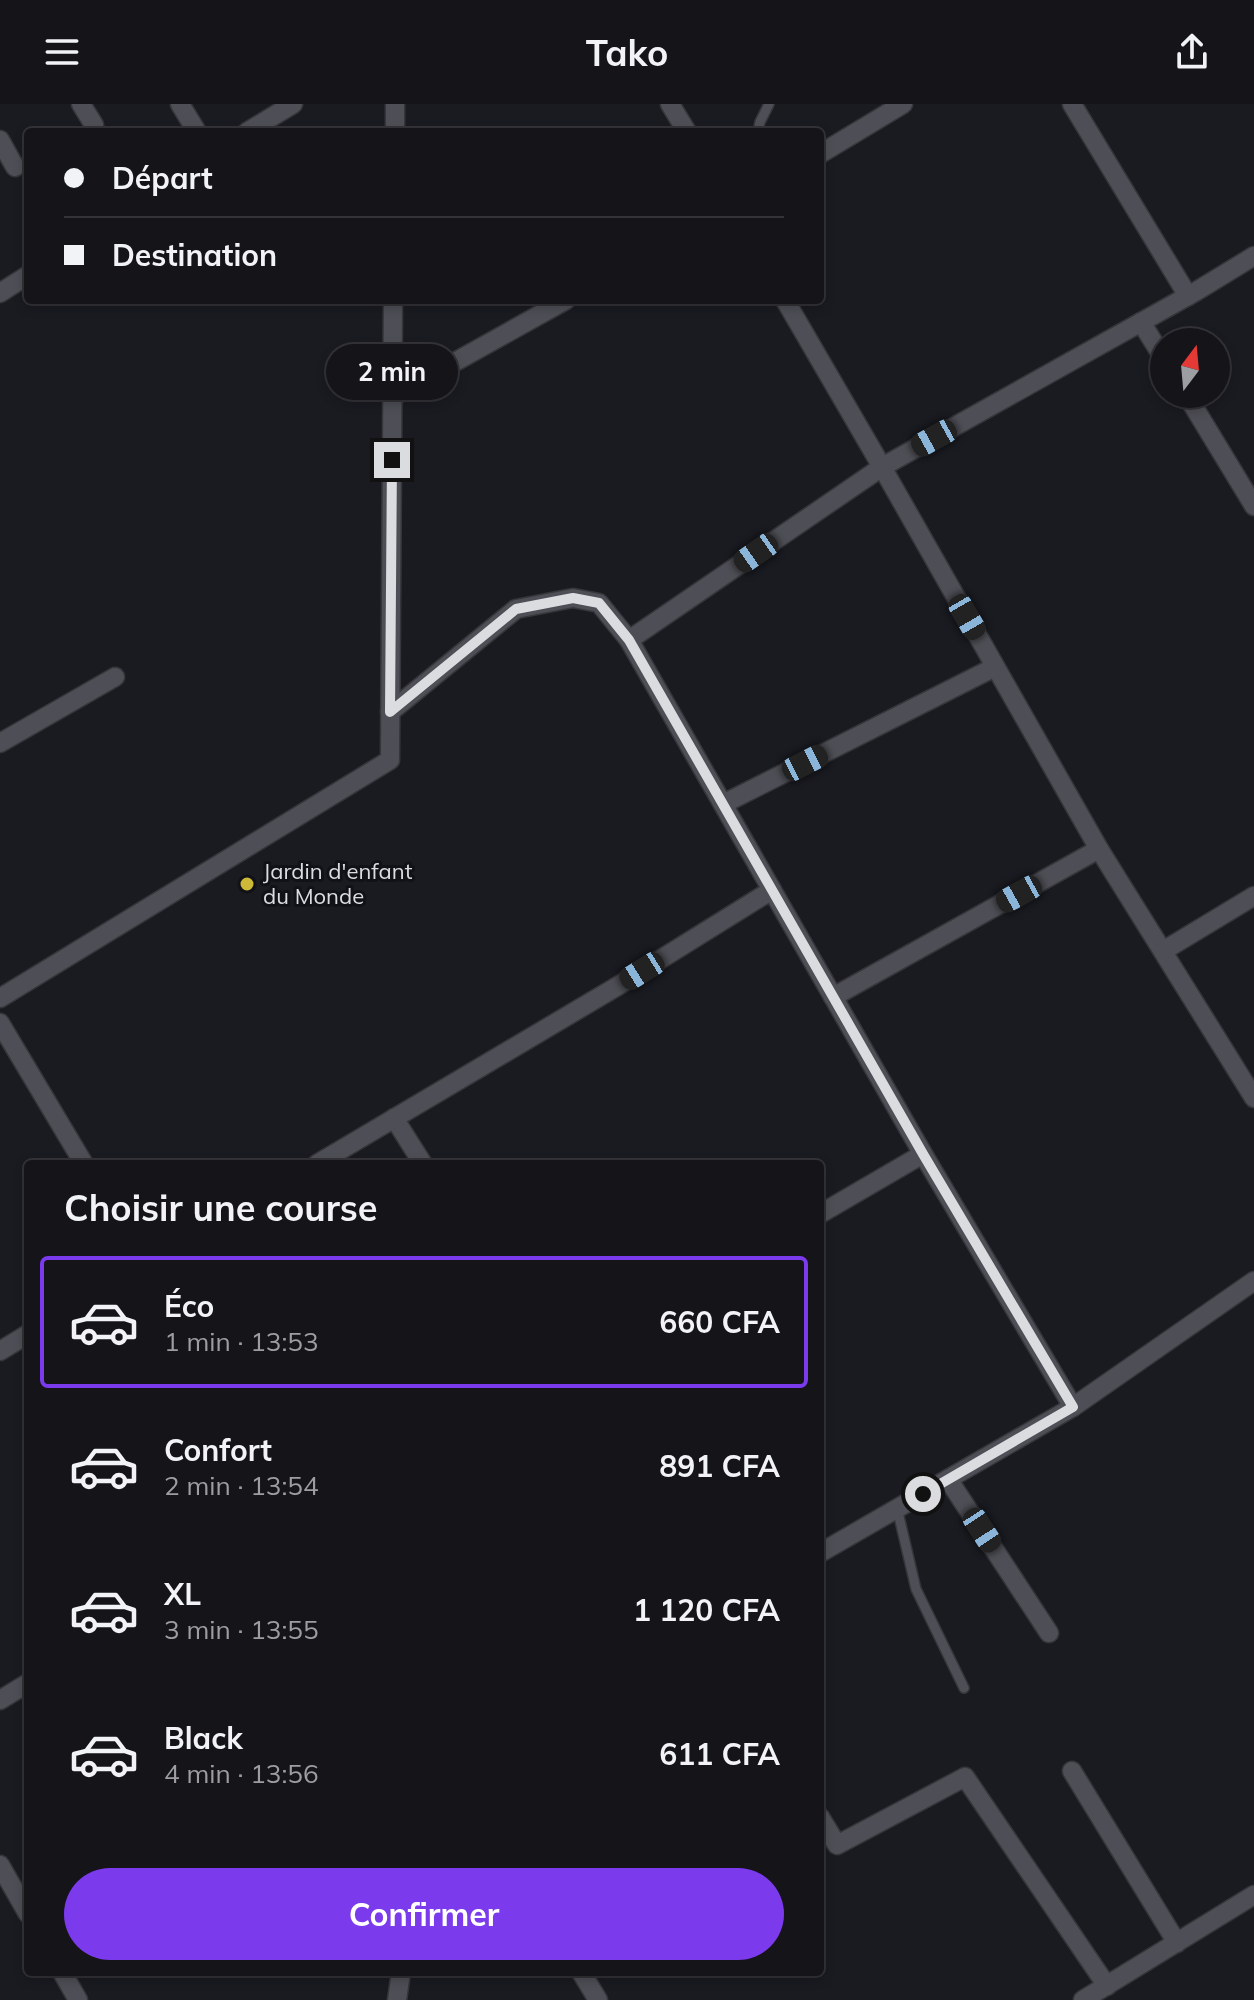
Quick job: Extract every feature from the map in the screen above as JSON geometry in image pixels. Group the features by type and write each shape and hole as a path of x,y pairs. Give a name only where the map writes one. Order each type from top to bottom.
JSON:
{"street":[{"path":"81,104 94,125"},
{"path":"180,104 195,128"},
{"path":"254,128 293,104"},
{"path":"395,104 395,128"},
{"path":"670,104 685,128"},
{"path":"824,152 903,104"},
{"path":"1072,104 1188,296"},
{"path":"0,140 15,167"},
{"path":"629,640 882,467 1254,256"},
{"path":"0,293 24,278"},
{"path":"0,998 390,760 393,304"},
{"path":"392,397 559,304"},
{"path":"787,304 1099,849 1254,1098"},
{"path":"1141,322 1150,336"},
{"path":"1194,408 1254,506"},
{"path":"390,712 516,609 573,598 599,603 629,640 923,1154 1073,1407"},
{"path":"723,804 995,667"},
{"path":"0,743 115,677"},
{"path":"833,997 1099,849"},
{"path":"324,1160 616,987 772,890"},
{"path":"1163,951 1254,896"},
{"path":"0,1023 82,1160"},
{"path":"394,1118 420,1160"},
{"path":"824,1212 923,1154"},
{"path":"824,1551 1073,1407 1254,1281"},
{"path":"0,1351 24,1336"},
{"path":"948,1479 1049,1633"},
{"path":"0,1700 24,1685"},
{"path":"1072,1771 1177,1943"},
{"path":"824,1824 837,1845 965,1777 1107,1986"},
{"path":"0,1865 24,1907"},
{"path":"1083,2000 1254,1895"},
{"path":"64,1976 78,2000"},
{"path":"397,2000 400,1976"},
{"path":"583,1976 598,2000"}],"lane":[{"path":"759,128 769,104"},
{"path":"897,1508 916,1589 964,1688"}],"place":[{"name":"Jardin d'enfant du Monde","path":"247,884"}],"route":[{"path":"392,460 390,712 516,609 573,598 599,603 629,640 923,1154 1073,1407 923,1494"}]}
